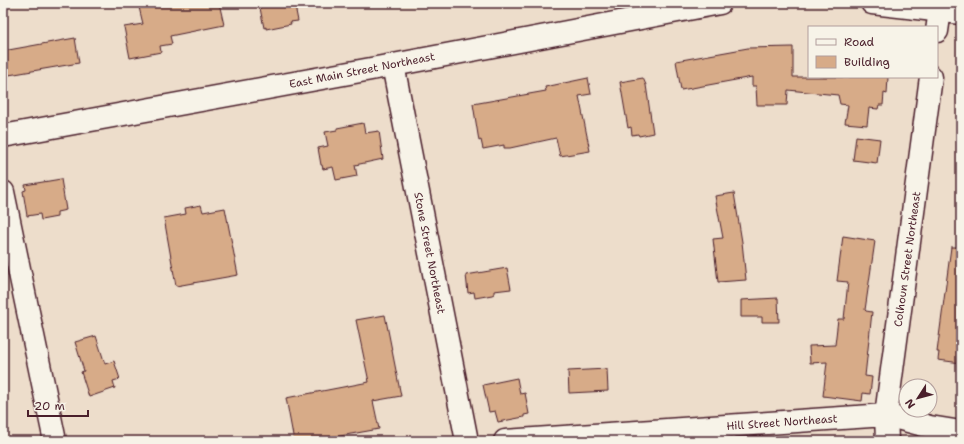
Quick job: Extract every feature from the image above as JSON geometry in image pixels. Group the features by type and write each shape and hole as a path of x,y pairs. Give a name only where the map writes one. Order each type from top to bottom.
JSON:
{"street":[{"name":"East Main Street Northeast","path":"3,136 393,65 720,3"},
{"path":"872,3 938,20 961,13"},
{"name":"Stone Street Northeast","path":"393,65 466,441"},
{"name":"Colhoun Street Northeast","path":"887,441 886,415 931,78"},
{"path":"3,192 55,441"},
{"name":"Hill Street Northeast","path":"505,441 886,415 930,427 961,432"}],"building":[{"path":"138,3 219,3 224,25 170,36 172,44 160,46 161,52 130,58 124,27 143,24"},
{"path":"259,3 287,3 288,7 295,6 298,21 290,22 291,24 266,29 266,27 264,28"},
{"path":"75,38 79,63 3,76 3,51"},
{"path":"793,47 793,77 888,78 887,94 884,93 883,105 879,105 878,109 869,108 867,125 845,123 848,105 840,104 838,95 788,90 787,105 757,105 756,86 752,86 752,77 681,90 676,61 748,48"},
{"path":"588,78 591,94 579,96 590,151 560,156 556,138 510,148 504,148 504,145 483,149 481,140 479,141 473,104 546,91 545,87"},
{"path":"643,78 646,85 653,133 639,136 638,134 632,135 631,127 628,128 620,82"},
{"path":"363,123 365,133 379,131 383,159 355,165 357,176 336,180 333,167 323,169 321,165 318,148 328,146 325,132"},
{"path":"856,136 880,139 877,163 853,160"},
{"path":"61,179 66,210 57,212 57,217 41,220 40,214 27,216 23,191 26,190 25,185"},
{"path":"734,193 742,242 746,280 718,282 713,239 723,238 715,196"},
{"path":"201,205 203,212 225,208 238,275 176,286 164,218 186,214 185,208"},
{"path":"843,236 875,241 865,310 872,312 865,376 872,377 870,394 863,393 862,401 823,396 827,362 810,363 809,346 835,345 838,319 844,319 848,282 837,281"},
{"path":"951,247 961,247 961,363 938,360 939,352 937,352"},
{"path":"507,268 511,289 494,291 494,294 492,295 475,298 474,292 468,293 466,275"},
{"path":"778,298 779,322 762,322 762,317 741,317 741,300"},
{"path":"385,315 401,396 373,401 379,429 312,441 294,441 286,398 369,382 356,320"},
{"path":"96,336 105,364 114,361 120,379 113,381 115,388 89,397 81,372 84,371 75,342"},
{"path":"607,369 608,391 569,393 568,371"},
{"path":"517,378 520,394 525,393 529,414 524,415 524,417 498,422 495,411 489,412 483,385"}]}
